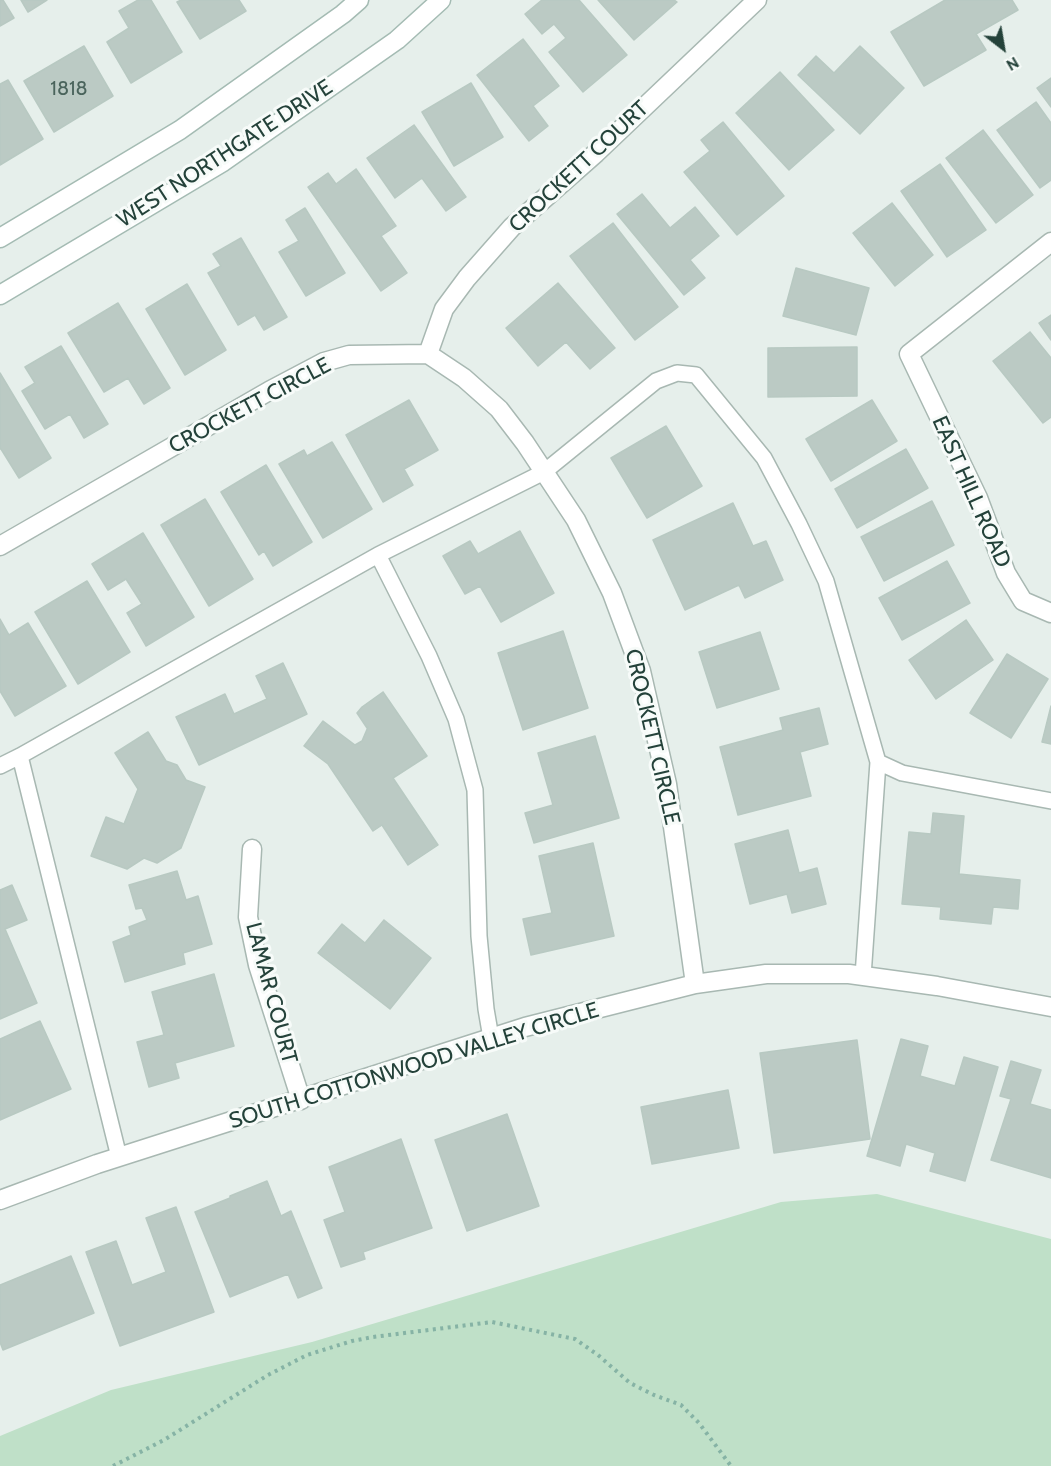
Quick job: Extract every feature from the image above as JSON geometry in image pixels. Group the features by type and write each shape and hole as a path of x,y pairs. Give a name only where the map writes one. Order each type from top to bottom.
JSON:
{"street":[{"name":"WEST NORTHGATE DRIVE","path":"0,238 180,130 343,14 359,0"},
{"name":"WEST NORTHGATE DRIVE","path":"0,295 223,162 397,40 441,0"},
{"name":"CROCKETT COURT","path":"428,354 444,309 467,278 512,227 596,153 757,0"},
{"name":"EAST HILL ROAD","path":"1051,242 909,354 978,498 1006,573 1023,601 1051,613"},
{"name":"CROCKETT CIRCLE","path":"0,546 269,391 324,362 349,355 428,354 464,378 499,409 525,443 576,520 612,593 641,671 668,784 695,984"},
{"name":"LAMAR COURT","path":"252,849 248,917 258,965 301,1100"},
{"name":"SOUTH COTTONWOOD VALLEY CIRCLE","path":"0,1200 119,1157 525,1027 695,984 766,974 849,974 937,986 1051,1007"}],"lane":[{"path":"0,766 378,555 544,472 656,381 677,373 696,375 764,458 826,581 878,762 863,976"},
{"path":"378,555 429,656 456,719 475,790 479,936 491,1038"},
{"path":"20,756 119,1157"},
{"path":"878,762 902,773 1051,801"}],"path":[{"path":"113,1466 164,1440 268,1375 307,1355 352,1341 492,1322 575,1339 598,1355 630,1383 681,1405 699,1423 730,1466"}],"green space":[{"path":"877,1194 1051,1239 1051,1466 0,1466 0,1436 111,1390 312,1342 781,1202"}],"building":[{"path":"0,0 3,0 14,18 0,26"},
{"path":"21,0 47,0 28,12"},
{"path":"138,0 151,0 182,52 131,83 107,42 129,28 119,11"},
{"path":"181,0 239,0 246,11 200,39 177,2"},
{"path":"542,0 579,0 627,55 583,92 549,52 566,38 554,24 542,34 525,14"},
{"path":"598,0 674,0 677,2 634,40"},
{"path":"945,0 1012,0 1018,10 976,34 986,50 924,86 891,32"},
{"path":"523,39 559,86 533,106 548,126 529,141 477,75"},
{"path":"84,46 113,96 54,132 24,81"},
{"path":"860,46 904,88 860,134 798,75 816,56 834,73"},
{"path":"780,72 834,130 789,170 736,113"},
{"path":"1051,78 1051,107 1037,88"},
{"path":"8,80 43,139 0,165 0,84"},
{"path":"471,83 503,137 454,166 422,112"},
{"path":"1036,102 1051,123 1051,180 1040,188 997,130"},
{"path":"723,122 784,196 737,235 684,172 710,151 701,140"},
{"path":"414,125 466,197 446,211 422,178 395,198 367,158"},
{"path":"983,130 1033,195 996,223 946,158"},
{"path":"940,164 986,230 947,257 901,191"},
{"path":"356,169 396,226 381,236 407,273 381,291 308,187 328,173 336,184"},
{"path":"642,194 670,228 695,207 719,236 690,260 705,278 684,295 617,214"},
{"path":"892,203 933,255 895,286 853,233"},
{"path":"305,208 345,273 306,296 279,252 299,241 286,220"},
{"path":"613,223 678,307 635,340 570,256"},
{"path":"241,238 287,317 264,330 255,315 238,325 208,273 221,266 213,254"},
{"path":"796,268 869,288 856,335 783,316"},
{"path":"558,283 615,348 590,369 566,342 538,366 506,328"},
{"path":"187,284 226,350 185,375 146,309"},
{"path":"118,303 170,388 144,404 128,378 104,392 68,333"},
{"path":"1051,315 1051,340 1039,323"},
{"path":"1030,332 1051,358 1051,417 1043,423 993,361"},
{"path":"61,346 108,424 84,438 70,414 45,429 22,391 35,383 25,367"},
{"path":"857,347 857,396 768,397 768,348"},
{"path":"0,373 51,458 19,478 0,449"},
{"path":"409,400 438,450 404,469 413,485 383,502 346,435"},
{"path":"872,400 897,441 831,481 806,439"},
{"path":"666,426 702,486 647,518 611,458"},
{"path":"332,442 372,509 323,538 279,464 304,450 307,456"},
{"path":"906,449 928,488 857,528 835,489"},
{"path":"266,465 312,542 273,566 264,551 259,555 221,492"},
{"path":"205,499 253,579 209,606 161,525"},
{"path":"932,501 954,545 884,581 861,537"},
{"path":"733,503 753,546 766,541 783,580 745,598 739,585 685,610 653,540"},
{"path":"520,531 554,593 501,622 480,586 465,594 443,556 470,541 478,554"},
{"path":"143,533 194,617 146,646 127,613 142,604 126,579 108,590 92,564"},
{"path":"947,561 970,603 902,640 879,598"},
{"path":"87,581 130,652 78,684 35,612"},
{"path":"0,619 9,635 28,623 66,686 15,716 0,691"},
{"path":"966,620 993,660 936,699 909,660"},
{"path":"563,631 588,708 523,730 498,653"},
{"path":"760,632 779,689 717,708 699,652"},
{"path":"1007,654 1048,679 1011,738 970,713"},
{"path":"283,663 307,714 199,765 176,717 225,694 234,714 267,699 256,676"},
{"path":"383,692 427,756 393,778 438,845 408,865 382,825 373,831 328,764 304,746 323,721 355,745 362,741 368,727 357,713"},
{"path":"1051,706 1051,744 1042,742"},
{"path":"819,708 828,744 800,752 811,796 738,815 720,747 783,730 780,718"},
{"path":"148,732 166,761 177,765 186,780 205,787 181,848 157,863 144,858 127,869 91,856 106,817 124,824 138,789 115,753"},
{"path":"595,736 619,818 534,843 525,813 553,805 538,753"},
{"path":"933,813 964,816 959,874 1020,880 1018,909 993,907 991,924 940,919 941,907 902,904 909,832 931,834"},
{"path":"788,830 799,873 817,868 826,904 792,913 787,894 750,904 735,844"},
{"path":"593,843 614,936 531,955 523,919 552,913 539,856"},
{"path":"177,871 186,900 198,896 212,944 183,953 185,964 125,982 113,942 131,935 129,927 147,920 142,908 136,909 129,885"},
{"path":"12,885 27,920 5,929 37,1003 0,1019 0,890"},
{"path":"384,920 431,958 390,1009 318,953 342,924 365,943"},
{"path":"214,974 234,1046 175,1063 179,1078 149,1087 137,1042 164,1035 152,992"},
{"path":"40,1021 71,1089 0,1120 0,1039"},
{"path":"901,1039 928,1046 920,1076 955,1086 964,1057 998,1067 965,1181 930,1171 935,1153 906,1144 900,1166 867,1156"},
{"path":"857,1040 870,1139 774,1153 760,1053"},
{"path":"1011,1061 1041,1070 1030,1104 1051,1110 1051,1178 991,1160 1011,1099 1000,1096"},
{"path":"728,1090 739,1148 652,1164 641,1107"},
{"path":"507,1114 539,1206 467,1231 435,1140"},
{"path":"401,1139 432,1228 363,1252 365,1259 341,1267 324,1220 345,1212 329,1167"},
{"path":"267,1181 281,1216 291,1211 322,1288 298,1298 288,1274 230,1297 195,1212"},
{"path":"176,1207 214,1312 120,1346 86,1252 116,1241 132,1285 166,1272 146,1218"},
{"path":"71,1256 94,1313 3,1350 0,1342 0,1285"}]}
